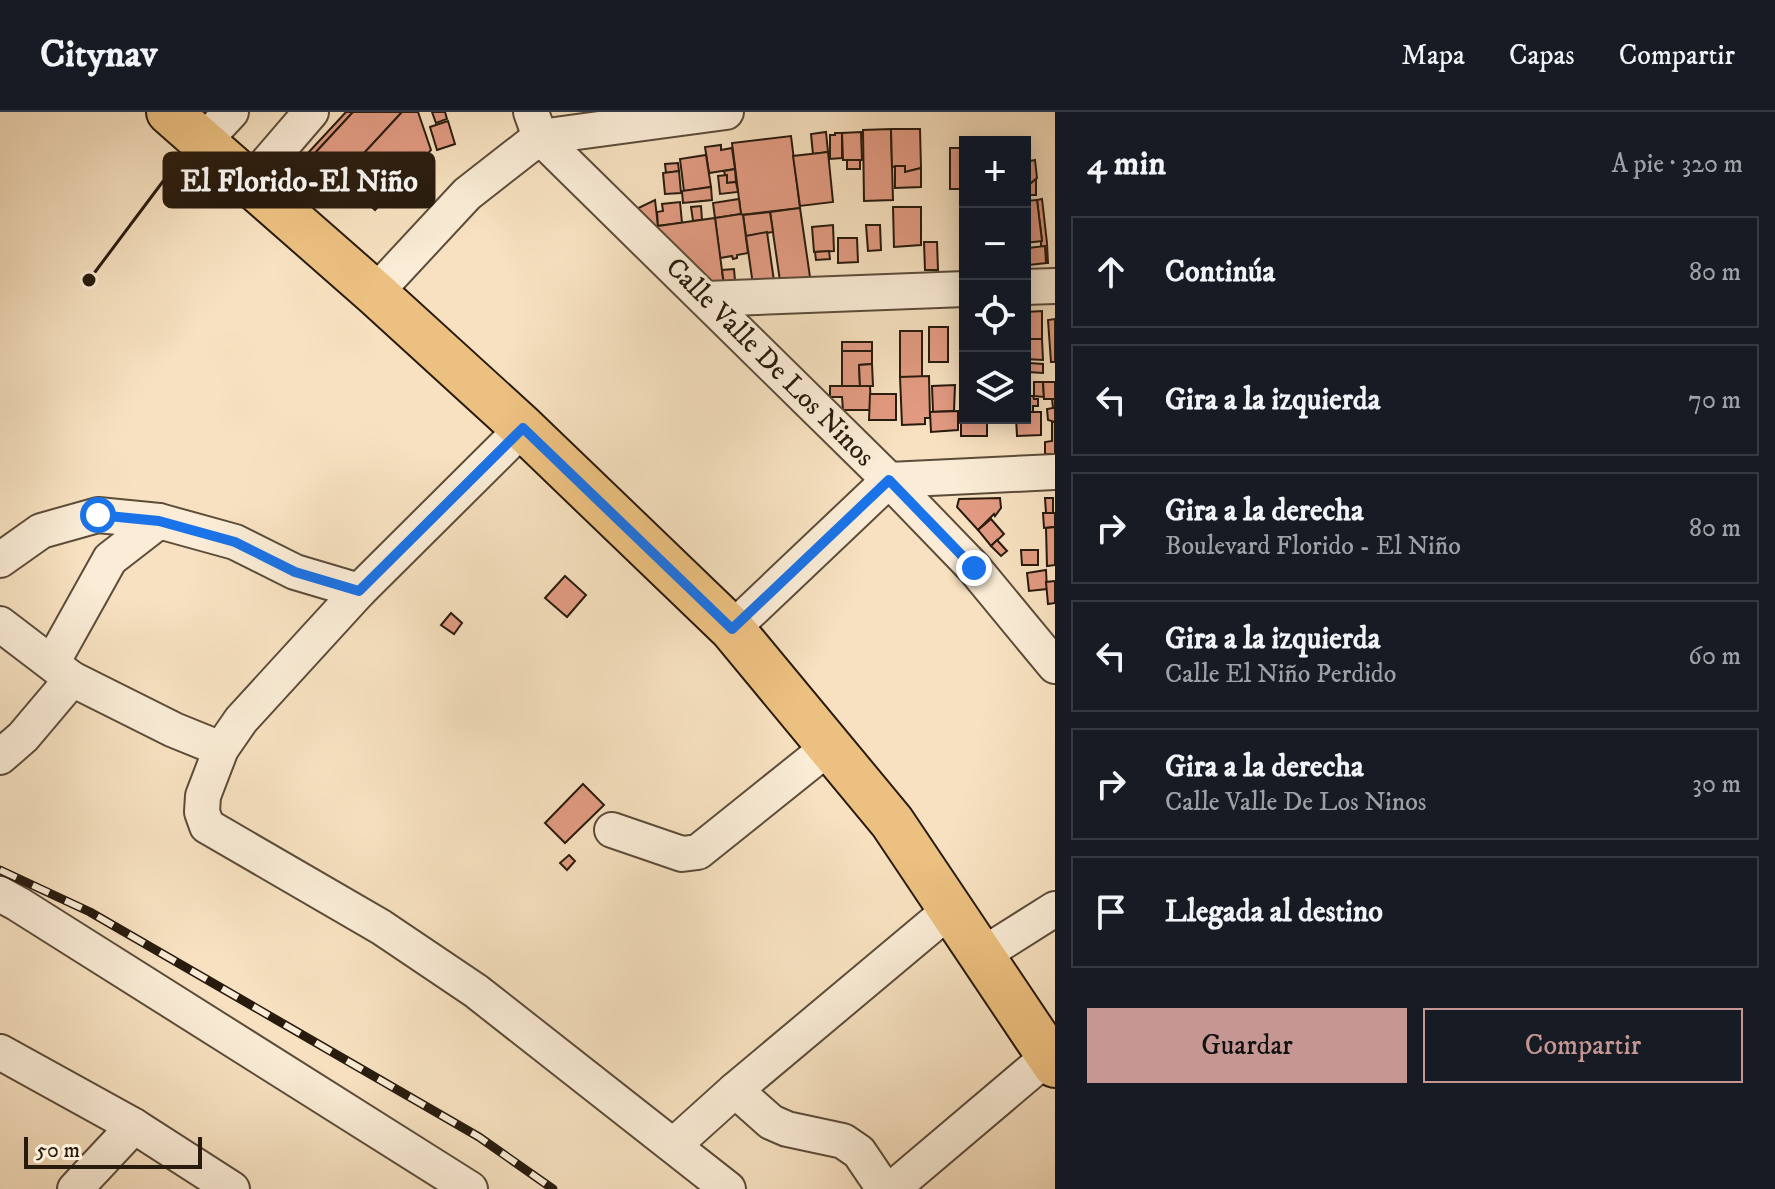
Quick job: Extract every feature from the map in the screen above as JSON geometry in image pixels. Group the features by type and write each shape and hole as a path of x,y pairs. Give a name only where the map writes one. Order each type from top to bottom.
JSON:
{"main road":[{"path":"169,112 217,127 250,183 523,428 732,629 892,822 1052,1060"}],"street":[{"path":"250,183 311,112"},
{"path":"375,293 536,125 726,112"},
{"name":"Calle Valle De Los Ninos","path":"536,125 889,480 974,568 1052,659"},
{"path":"1031,287 1055,286"},
{"path":"706,299 959,289"},
{"path":"523,428 359,591 254,703 221,749 203,796 202,812 207,826 381,927 476,991 728,1189"},
{"path":"732,629 889,480 1055,472"},
{"path":"0,560 41,531 98,515 159,521 235,542 295,572 359,591"},
{"path":"0,757 23,737 62,671 110,559 159,521"},
{"path":"0,624 62,671 174,730 221,749"},
{"path":"612,830 682,854 698,852 829,747"},
{"path":"0,894 470,1189"},
{"path":"674,1145 951,909"},
{"path":"982,955 1055,909"},
{"path":"0,1052 134,1126 232,1189"},
{"path":"892,1189 1052,1060"},
{"path":"735,1090 771,1122 787,1129 843,1141 859,1152 884,1189"},
{"path":"75,1189 134,1126"}],"building":[{"path":"346,112 353,112 316,152 343,176 339,180 308,153"},
{"path":"353,112 402,112 343,176 316,152"},
{"path":"402,112 418,112 431,150 375,210 341,178"},
{"path":"432,112 445,112 447,119 436,123"},
{"path":"448,121 455,144 437,150 430,127"},
{"path":"891,129 893,200 864,201 863,130"},
{"path":"891,129 920,129 921,168 905,172 905,166 892,167"},
{"path":"826,132 828,152 813,154 811,134"},
{"path":"861,132 862,160 843,160 842,133"},
{"path":"842,133 842,158 830,159 830,135"},
{"path":"791,136 800,208 741,215 732,143"},
{"path":"721,145 721,150 732,148 735,169 709,173 705,147"},
{"path":"950,148 959,148 959,189 950,189"},
{"path":"828,152 833,202 800,206 793,156"},
{"path":"706,155 711,187 684,191 680,159"},
{"path":"847,160 860,160 860,169 847,169"},
{"path":"1035,160 1037,178 1031,183 1031,161"},
{"path":"678,163 679,171 666,173 665,164"},
{"path":"895,166 905,166 905,172 921,168 921,187 895,188"},
{"path":"735,169 736,182 727,183 724,171"},
{"path":"679,171 681,193 665,194 663,173"},
{"path":"727,175 727,183 736,182 738,192 720,194 718,176"},
{"path":"1036,179 1036,195 1031,195 1031,183"},
{"path":"711,187 712,200 683,203 682,191"},
{"path":"739,199 741,214 715,218 713,203"},
{"path":"1042,199 1048,263 1045,246 1041,247 1037,200"},
{"path":"655,200 658,226 645,228 630,212"},
{"path":"1031,200 1037,200 1042,241 1031,242"},
{"path":"680,202 682,223 658,226 657,212 663,211 662,204"},
{"path":"701,206 702,220 693,221 691,207"},
{"path":"893,207 921,207 921,245 894,247"},
{"path":"800,208 810,277 780,281 770,212"},
{"path":"770,212 773,232 746,236 743,215"},
{"path":"741,214 748,253 733,259 732,256 720,258 715,218"},
{"path":"715,218 725,293 644,228"},
{"path":"833,225 834,251 814,252 812,227"},
{"path":"866,225 880,225 881,250 868,251"},
{"path":"767,232 774,281 753,285 746,236"},
{"path":"838,238 857,238 858,262 838,263"},
{"path":"924,242 937,242 938,270 925,270"},
{"path":"1045,246 1046,263 1031,265 1031,248"},
{"path":"829,251 830,259 816,260 815,252"},
{"path":"734,269 736,292 725,293 722,270"},
{"path":"1042,311 1042,339 1031,340 1031,312"},
{"path":"1055,319 1055,362 1051,362 1048,320"},
{"path":"929,327 948,327 948,362 929,362"},
{"path":"900,331 922,331 922,377 900,377"},
{"path":"1031,339 1042,339 1043,360 1031,359"},
{"path":"842,342 872,342 872,351 842,351"},
{"path":"842,351 872,351 872,364 859,365 860,386 842,386"},
{"path":"1031,363 1043,364 1043,373 1031,372"},
{"path":"872,364 873,386 860,386 859,365"},
{"path":"929,376 930,418 925,418 925,424 902,425 900,377"},
{"path":"1034,382 1043,382 1044,397 1034,396"},
{"path":"1043,382 1055,382 1055,399 1044,399"},
{"path":"955,385 954,411 933,412 932,386"},
{"path":"830,386 870,386 871,410 843,410 842,397 830,397"},
{"path":"870,394 896,394 896,420 869,420"},
{"path":"1031,396 1038,399 1038,406 1033,406 1033,412"},
{"path":"1052,399 1055,399 1055,422 1048,420 1047,409 1053,408"},
{"path":"958,411 958,430 931,432 930,412"},
{"path":"1031,412 1041,412 1041,435 1017,436 1016,424 1031,424"},
{"path":"1052,422 1055,422 1055,454 1045,454 1045,442 1052,441"},
{"path":"961,424 987,424 987,436 961,436"},
{"path":"1000,498 1001,508 978,530 957,507 959,499"},
{"path":"1045,498 1053,498 1053,513 1046,513"},
{"path":"1043,513 1055,513 1055,527 1044,528"},
{"path":"991,519 1004,534 991,546 978,530"},
{"path":"1055,527 1055,565 1047,566 1046,528"},
{"path":"997,540 1007,551 1001,556 991,546"},
{"path":"1021,550 1038,550 1038,565 1022,565"},
{"path":"1046,570 1047,589 1029,591 1027,573"},
{"path":"565,576 586,595 567,617 545,598"},
{"path":"1055,581 1055,603 1048,604 1046,582"},
{"path":"451,613 462,623 454,634 441,625"},
{"path":"583,784 604,805 565,843 545,823"},
{"path":"569,855 575,861 567,870 560,863"}],"railway":[{"path":"0,870 90,912 479,1137 553,1189"}],"place":[{"name":"El Florido-El Niño","path":"89,280"}],"route":[{"path":"98,515 159,521 235,542 295,572 359,591 523,428 732,629 889,480 974,568"}]}
